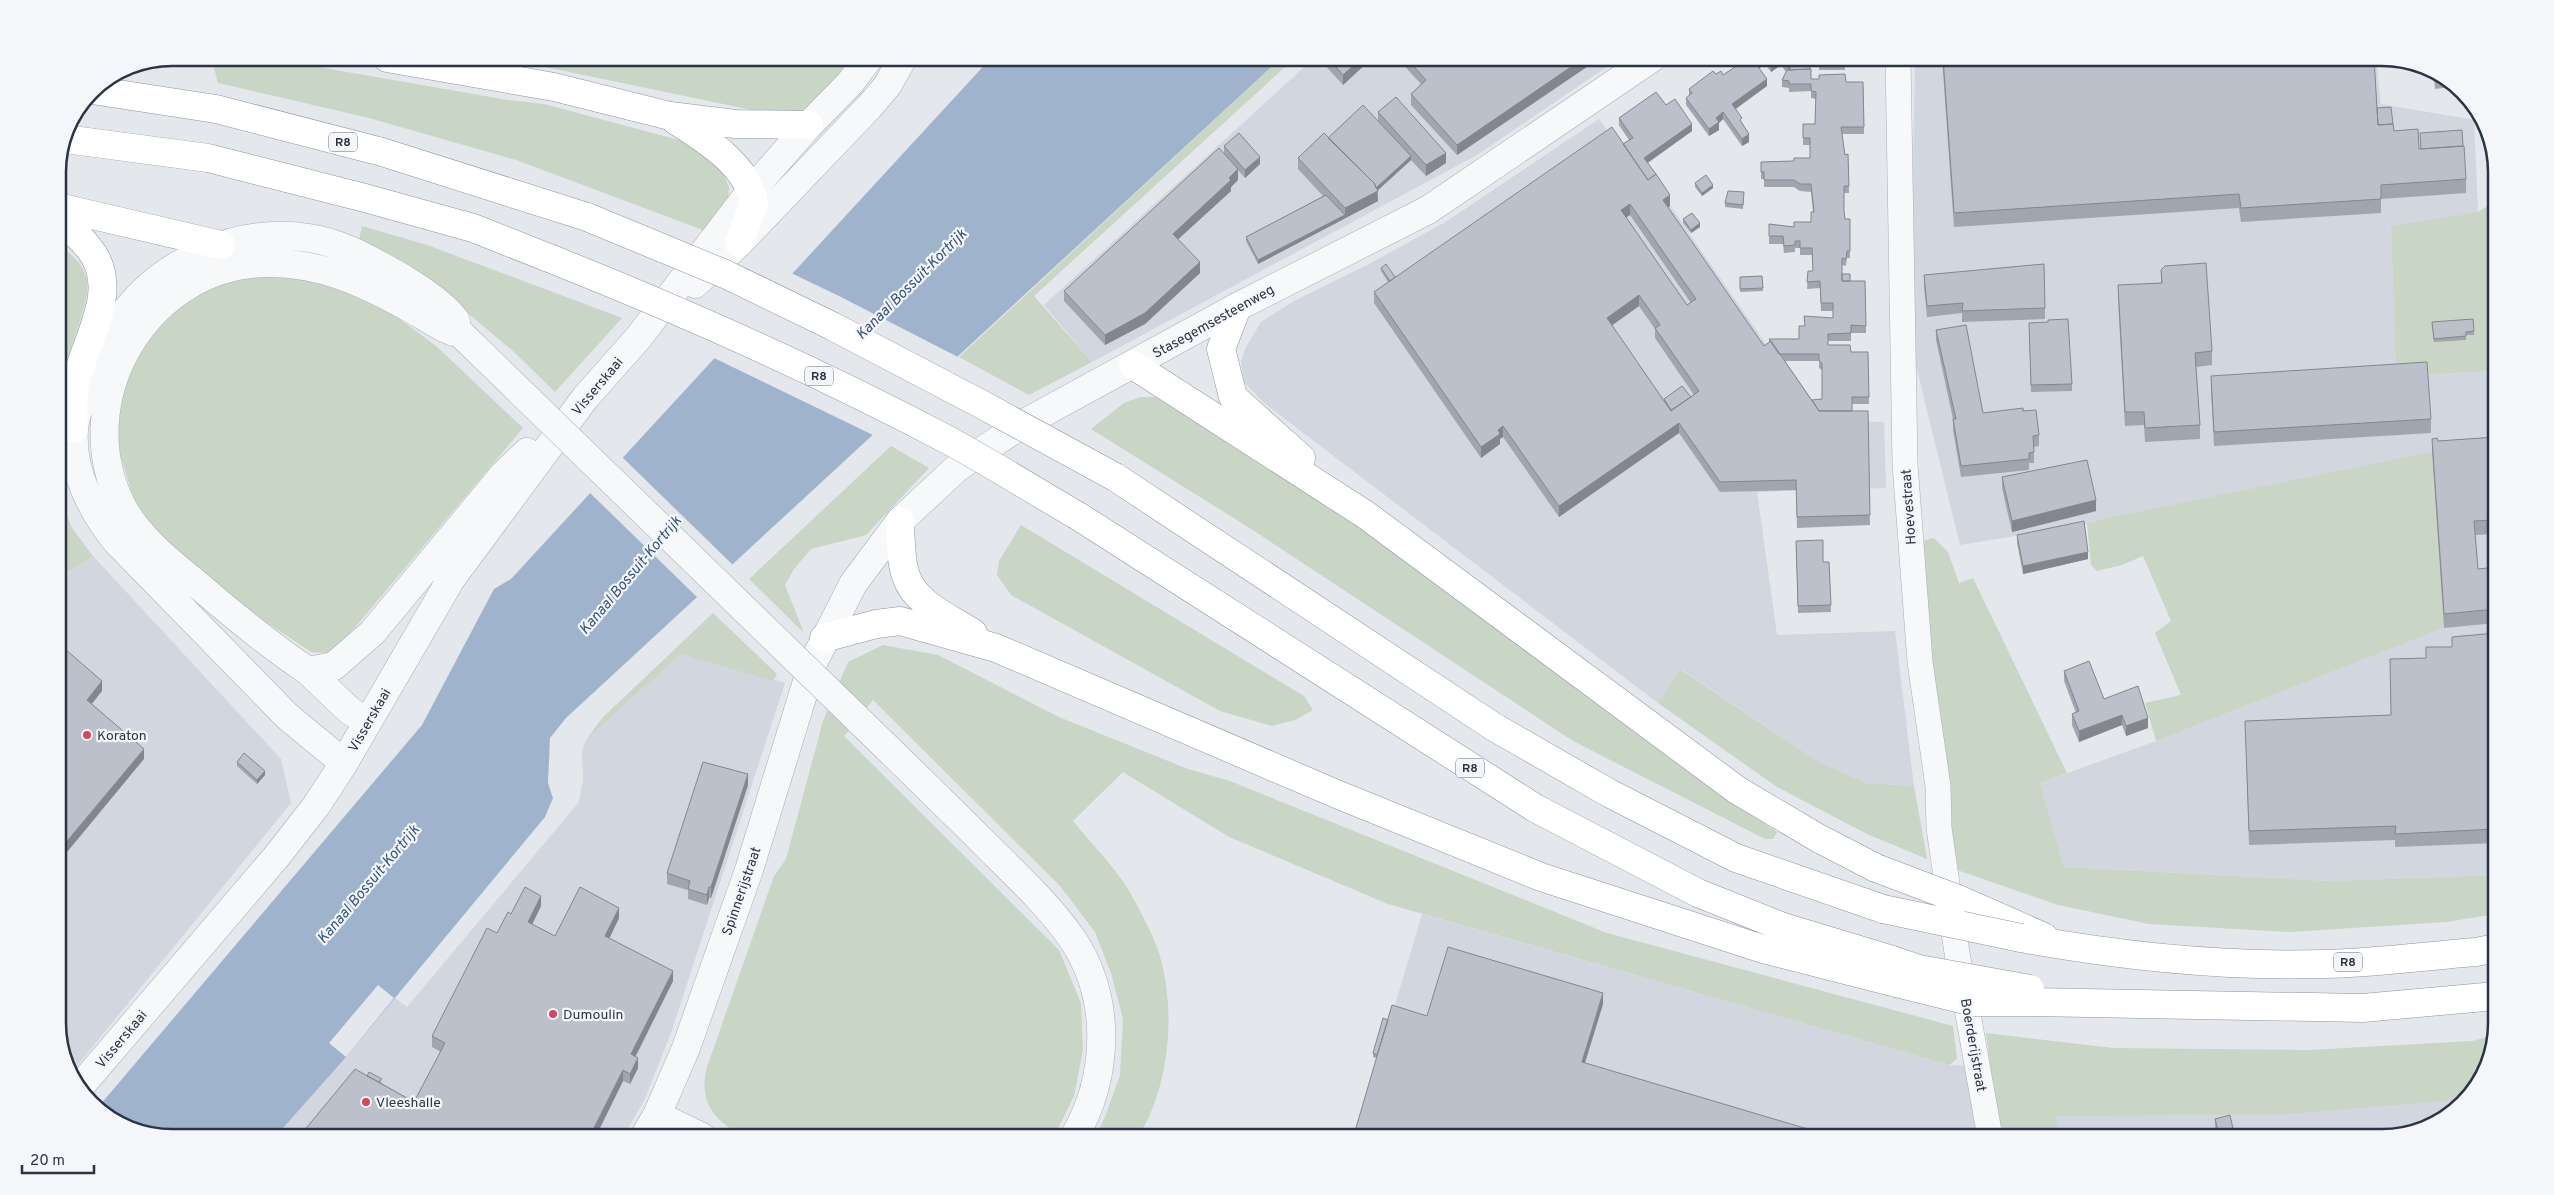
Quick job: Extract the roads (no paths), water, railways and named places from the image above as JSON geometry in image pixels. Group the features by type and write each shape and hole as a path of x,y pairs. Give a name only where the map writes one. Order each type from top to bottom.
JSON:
{"highway":[{"path":"433,66 554,87 670,116 750,125 809,125"},
{"name":"R8","path":"104,92 216,109 382,152 587,217 725,274 832,326 982,404 1115,477 1494,727 1609,793 1736,858 1883,910 2020,932 2064,946 2199,962 2324,964 2488,950"},
{"path":"670,116 719,149 736,168 750,192 754,204 739,244"},
{"name":"R8","path":"71,140 208,158 473,228 701,320 800,366 949,441 1078,516 1535,808 1698,893 1894,972"},
{"path":"66,209 221,245"},
{"path":"66,228 76,234 94,253 98,262 102,286 99,311 74,388 74,429"},
{"path":"1237,306 1220,349 1233,397 1366,516"},
{"path":"1133,365 1366,516 1736,790 1818,838 1876,868 1958,899 2020,932"},
{"path":"900,521 904,572 914,592 924,602 996,648"},
{"path":"824,638 869,625 900,622 996,648 1334,793 1541,877 1763,949 1894,972 1973,1002 2031,996 2094,1002 2363,1008 2488,997"}],"street":[{"name":"Visserskaai","path":"84,1082 277,856 324,794 344,763 451,578 585,398 639,336 750,192 809,125 850,83 863,66"},
{"name":"Visserskaai","path":"639,336 739,244 869,107 887,86 898,66"},
{"name":"Stasegemsesteenweg","path":"824,638 853,584 900,521 958,467 1000,439 1079,392 1133,365 1237,306 1428,210 1640,66"},
{"name":"Hoevestraat","path":"1898,66 1905,464 1920,662 1938,786 1939,828 1957,953"},
{"path":"344,763 288,717 116,541 103,525 86,492 77,464 74,429 96,364 123,314 140,295 172,270 221,245 243,239 288,236 310,238 343,247 396,274 425,294 454,319 462,335 1028,886 1059,922 1081,954 1096,994 1101,1018 1102,1048 1094,1094 1078,1129"},
{"path":"221,245 295,264 329,270 400,302 446,330 462,335"},
{"path":"295,264 259,263 224,270 201,279 161,305 139,328 119,365 106,410 105,442 111,477 116,492 131,520 143,534 165,557 251,630 308,671 350,711 368,722"},
{"path":"308,671 334,666 372,633 504,474 585,398"},
{"name":"Spinnerijstraat","path":"650,1126 686,1048 749,870 799,703 824,638"},
{"name":"Boerderijstraat","path":"1957,953 1988,1129"},
{"path":"650,1126 663,1129"}],"water":[{"name":"Kanaal Bossuit-Kortrijk","path":"984,66 1272,66 566,718 550,738 548,783 553,798 545,817 346,1057 282,1129 166,1129 132,1121 108,1107 102,1102 422,725 494,589 511,579"}],"place":[{"name":"Koraton","path":"87,735"},
{"name":"Dumoulin","path":"553,1014"},
{"name":"Vleeshalle","path":"366,1102"}]}
